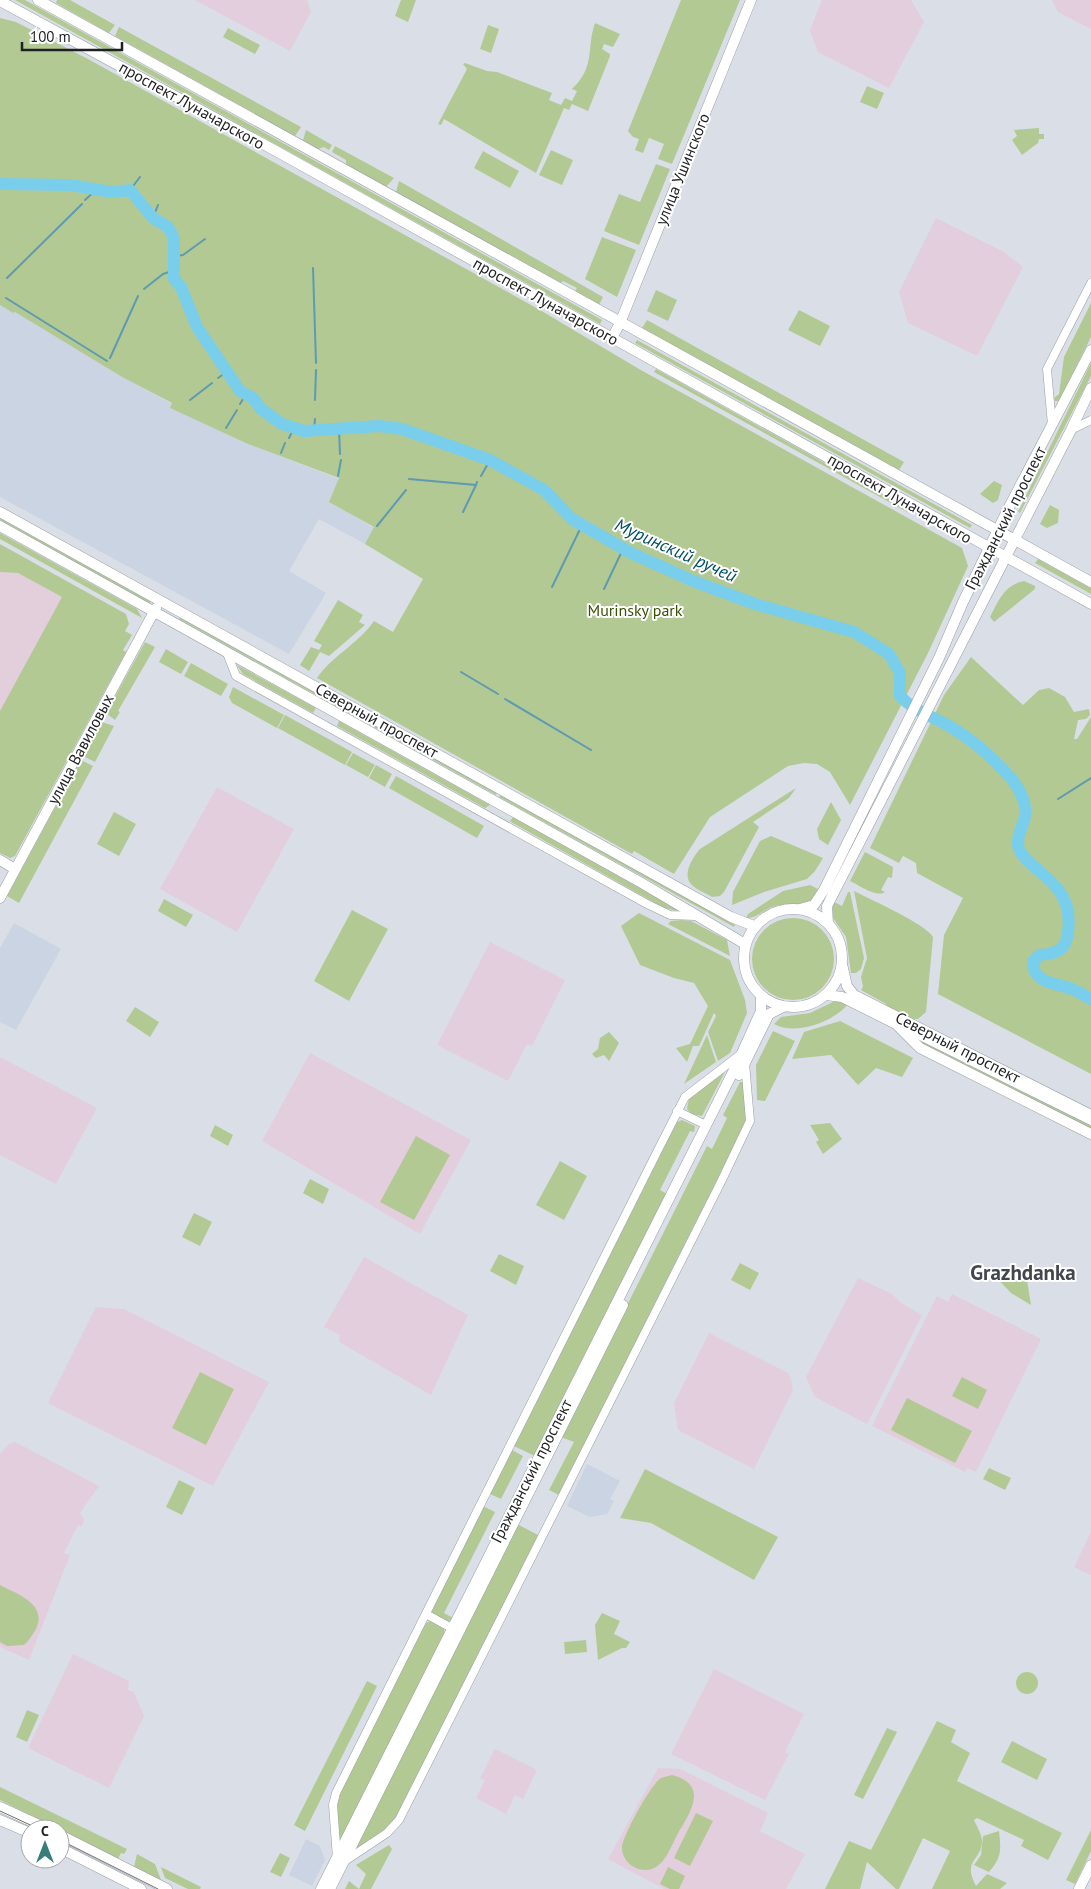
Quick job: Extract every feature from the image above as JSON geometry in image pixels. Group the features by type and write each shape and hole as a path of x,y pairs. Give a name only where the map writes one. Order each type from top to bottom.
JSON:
{"main road":[{"name":"проспект Луначарского","path":"38,0 1091,582"},
{"name":"улица Ушинского","path":"612,338 620,323 751,0"},
{"name":"проспект Луначарского","path":"0,1 1091,604"},
{"name":"Гражданский проспект","path":"800,909 814,905 824,890 924,688 989,548 1091,350"},
{"name":"Гражданский проспект","path":"828,924 827,906 934,693 1072,430 1091,388"},
{"name":"Северный проспект","path":"0,512 731,917 754,926"},
{"name":"Северный проспект","path":"0,526 632,877 745,944"},
{"name":"улица Вавиловых","path":"0,898 160,600"},
{"path":"0,860 16,869"},
{"path":"800,909 811,912 828,924 840,943 842,964 837,980 826,995 807,1006 783,1007 761,996 751,986 745,973 743,958 745,944 754,926 775,912 800,909"},
{"name":"Северный проспект","path":"842,964 848,986 854,995 1091,1115"},
{"name":"Северный проспект","path":"826,995 842,997 896,1024 920,1048 1091,1134"},
{"name":"Гражданский проспект","path":"321,1889 340,1860 743,1058 761,1011 761,996"},
{"name":"Гражданский проспект","path":"456,1630 706,1125 769,1014 783,1007"},
{"path":"0,1807 26,1819"},
{"path":"0,1820 20,1829"},
{"path":"70,1840 167,1889"},
{"path":"70,1853 140,1889"},
{"name":"Гражданский проспект","path":"330,1889 340,1860"},
{"path":"1079,1889 1091,1865"}],"street":[{"path":"1052,426 1047,369 1091,283"},
{"path":"1072,430 1091,420"},
{"path":"227,652 236,676 663,912 670,915 695,916"},
{"name":"Северный проспект","path":"896,1024 1091,1121"},
{"name":"Гражданский проспект","path":"340,1860 387,1833 399,1820 750,1121 743,1058 685,1097 678,1111"},
{"path":"340,1860 333,1805 336,1793 678,1111 706,1125"},
{"path":"426,1614 456,1630"}],"shaded area":[{"path":"195,0 307,0 311,12 290,51"},
{"path":"822,0 911,0 924,22 889,88 818,52 810,30"},
{"path":"1052,0 1091,0 1091,29 1058,12"},
{"path":"936,218 1004,252 1023,267 977,356 908,323 899,292"},
{"path":"0,305 13,313 15,312 122,377 172,404 170,408 248,444 339,479 330,502 374,528 365,544 319,519 289,571 326,593 289,654 0,497"},
{"path":"0,572 18,573 111,623 0,851"},
{"path":"217,787 294,829 237,932 160,889"},
{"path":"14,923 61,949 16,1030 0,1022 0,948"},
{"path":"490,942 565,980 532,1046 527,1044 508,1081 437,1045"},
{"path":"310,1053 471,1140 420,1234 262,1141"},
{"path":"0,1057 97,1108 56,1184 0,1155"},
{"path":"364,1257 468,1315 431,1395 339,1342 340,1335 324,1327"},
{"path":"858,1278 892,1294 901,1303 922,1315 867,1424 815,1397 806,1377"},
{"path":"952,1294 1041,1339 976,1472 967,1468 965,1472 872,1426 937,1296 948,1302"},
{"path":"96,1307 124,1309 269,1382 213,1486 48,1403"},
{"path":"709,1333 788,1373 791,1379 793,1390 754,1469 678,1430 674,1403"},
{"path":"15,1442 99,1486 80,1513 84,1520 82,1526 78,1525 64,1553 70,1555 29,1660 0,1647 0,1454 9,1444"},
{"path":"587,1464 620,1481 610,1499 614,1501 607,1514 590,1517 567,1506"},
{"path":"1091,1532 1091,1575 1074,1567"},
{"path":"73,1654 129,1681 128,1690 134,1692 144,1716 109,1788 28,1748"},
{"path":"714,1669 804,1714 785,1752 789,1754 765,1800 671,1754"},
{"path":"495,1749 537,1770 523,1799 515,1795 506,1814 476,1798 485,1780 480,1778"},
{"path":"658,1768 680,1769 768,1813 760,1831 805,1854 786,1889 664,1889 608,1859"},
{"path":"306,1839 320,1846 325,1860 312,1886 289,1875"}],"green space":[{"path":"15,0 25,0 602,320 600,324"},
{"path":"57,0 70,0 115,25 109,33 56,3"},
{"path":"401,0 416,0 408,22 395,16"},
{"path":"681,0 740,0 672,164 658,159 664,144 649,138 643,153 635,150 639,139 633,137 628,131"},
{"name":"Murinsky park","path":"0,18 16,22 88,59 540,310 639,369 962,548 968,566 928,653 850,805 830,772 817,764 804,763 788,766 710,817 674,874 634,851 632,854 317,678 374,621 393,632 423,579 365,544 374,527 329,502 339,478 248,444 170,408 172,403 122,377 15,312 13,313 0,305"},
{"path":"595,23 620,34 613,47 604,44 602,49 610,54 610,56 588,111 572,104 569,110 564,108 536,173 444,119 441,125 438,124 467,69 463,64 465,63 487,71 497,72 552,93 549,100 561,105 565,98 572,101 577,91 572,89 580,81 587,65"},
{"path":"488,25 499,29 491,53 480,49"},
{"path":"119,27 301,127 295,136 115,36"},
{"path":"228,28 260,45 255,54 223,37"},
{"path":"867,86 884,93 877,109 860,102"},
{"path":"1039,128 1039,134 1044,134 1044,139 1039,139 1038,143 1022,155 1012,140 1017,136 1014,130"},
{"path":"306,130 332,145 329,150 324,147 318,149 303,140"},
{"path":"335,146 394,178 386,187 346,164 346,160 332,152"},
{"path":"551,150 573,160 562,185 539,175"},
{"path":"483,151 519,171 510,188 474,168"},
{"path":"656,164 670,169 639,245 604,231 619,194 640,202"},
{"path":"399,181 603,297 599,305 575,291 577,288 563,281 561,283 396,192"},
{"path":"602,237 636,250 617,297 585,279"},
{"path":"656,290 677,300 668,321 647,311"},
{"path":"1091,303 1091,337 1059,401 1055,401 1054,398 1059,394 1064,357"},
{"path":"799,310 830,326 820,346 788,330"},
{"path":"647,320 904,462 899,470 642,328"},
{"path":"637,340 972,525 970,528 635,343"},
{"path":"1091,363 1091,376 1020,513 1018,512"},
{"path":"656,369 902,506 909,513 654,372"},
{"path":"994,481 1002,485 998,500 993,503 980,494"},
{"path":"1050,505 1059,510 1058,523 1047,528 1040,524"},
{"path":"0,516 152,601 149,603 0,520"},
{"path":"0,533 137,609 142,618 0,539"},
{"path":"0,544 126,614 129,624 125,631 132,635 123,650 126,652 15,856 10,858 0,853 0,711 62,597 18,573 0,572"},
{"path":"1038,559 1091,588 1091,594 1035,563"},
{"path":"1024,581 1035,586 1035,589 994,622 990,617 1003,594 1012,586"},
{"path":"338,600 363,615 359,622 365,625 329,656 320,652 309,671 300,665 311,647 319,650 322,645 314,641"},
{"path":"181,616 497,792 496,795 179,619"},
{"path":"145,642 155,647 118,711 120,712 115,720 106,713"},
{"path":"166,649 188,662 181,674 159,662"},
{"path":"971,657 1023,705 1039,690 1049,688 1065,697 1074,712 1089,709 1090,715 1086,719 1078,720 1074,739 1077,739 1091,717 1091,1074 938,994 944,935 963,898 917,873 916,863 903,856 899,863 870,848 944,695"},
{"path":"191,663 228,684 221,696 184,676"},
{"path":"237,665 316,708 313,713 243,674"},
{"path":"233,687 284,715 277,728 232,703 229,697"},
{"path":"285,715 352,752 345,765 278,728"},
{"path":"339,721 490,805 485,808 337,726"},
{"path":"102,722 114,726 95,762 83,756"},
{"path":"353,753 375,765 368,777 346,765"},
{"path":"81,760 93,766 19,903 7,896"},
{"path":"376,765 392,774 385,787 369,778"},
{"path":"396,776 484,826 477,838 389,788"},
{"path":"796,788 789,798 753,822 759,827 724,892 720,896 712,897 692,885 688,876 689,866 700,849"},
{"path":"501,794 735,924 734,927 499,797"},
{"path":"831,802 841,820 828,845 819,839 817,829"},
{"path":"490,810 510,821 513,817 677,909 677,911 664,908"},
{"path":"114,812 136,824 119,856 97,844"},
{"path":"771,836 823,858 815,871 807,879 764,892 732,905 733,892 760,841"},
{"path":"865,852 893,867 892,878 888,877 881,890 885,892 872,892 850,881"},
{"path":"810,885 818,889 811,902 772,907 753,917 746,918 748,914 783,891"},
{"path":"854,891 909,919 933,937 926,1012 918,1019 910,1019 885,1006 886,1004 861,990 863,987 861,977 867,958"},
{"path":"848,892 850,892 864,958 861,969 856,973 851,973 846,937 831,915 834,902 842,906"},
{"path":"164,899 193,915 186,927 158,911"},
{"path":"352,910 388,929 349,1001 314,981"},
{"path":"639,913 730,960 745,1000 747,1013 730,1053 718,1061 708,1032 716,1016 714,1013 699,1046 693,1046 687,1062 676,1048 690,1044 708,1006 694,983 674,978 640,965 621,926"},
{"path":"793,918 809,922 822,930 830,943 834,959 830,975 822,988 809,996 793,1000 777,996 764,988 756,975 752,959 756,943 764,930 777,922"},
{"path":"671,921 691,921 727,940 730,956 668,924"},
{"path":"835,1001 848,1004 842,1011 814,1025 792,1028 774,1024 781,1017 810,1013"},
{"path":"135,1007 159,1022 150,1037 126,1021"},
{"path":"840,1021 913,1058 902,1077 876,1068 858,1085 831,1055 792,1059 804,1032"},
{"path":"773,1031 795,1041 765,1101 757,1100 756,1065"},
{"path":"609,1032 619,1043 609,1061 604,1055 596,1058 592,1054 598,1049 600,1038"},
{"path":"911,1033 1091,1123 1091,1129 923,1044"},
{"path":"707,1035 716,1062 684,1084"},
{"path":"725,1072 702,1116 691,1114 687,1109 689,1098"},
{"path":"740,1082 744,1082 747,1119 744,1126 559,1495 549,1490 574,1442 561,1437 707,1146 712,1149 727,1118 723,1115"},
{"path":"682,1120 695,1126 694,1132 690,1131 660,1190 667,1194 535,1456 514,1446 677,1122"},
{"path":"830,1123 842,1139 823,1154 816,1142 819,1140 810,1125"},
{"path":"215,1125 233,1135 228,1146 210,1136"},
{"path":"416,1136 450,1155 414,1220 380,1202"},
{"path":"560,1161 587,1176 564,1220 536,1205"},
{"path":"310,1179 329,1189 323,1204 303,1193"},
{"path":"194,1213 212,1222 200,1246 182,1237"},
{"path":"499,1254 524,1266 516,1285 490,1271"},
{"path":"740,1263 759,1273 750,1290 731,1280"},
{"path":"1022,1269 1027,1280 1031,1305 1011,1293 994,1275"},
{"path":"200,1372 234,1389 206,1445 172,1428"},
{"path":"962,1377 987,1390 978,1409 952,1396"},
{"path":"907,1398 972,1431 955,1463 891,1430"},
{"path":"512,1450 523,1456 501,1499 490,1494"},
{"path":"989,1468 1011,1478 1005,1490 983,1479"},
{"path":"645,1469 778,1537 754,1580 651,1523 620,1518"},
{"path":"179,1480 195,1488 182,1515 166,1507"},
{"path":"483,1506 495,1512 444,1613 453,1618 448,1622 433,1614 431,1609"},
{"path":"517,1524 538,1535 396,1817 385,1830 357,1849 356,1843"},
{"path":"0,1585 29,1601 38,1613 39,1620 36,1629 24,1645 7,1646 0,1642"},
{"path":"602,1613 620,1621 614,1634 630,1642 626,1648 622,1648 598,1660 595,1625"},
{"path":"430,1621 444,1629 445,1634 342,1839 339,1840 337,1802 341,1788 424,1624"},
{"path":"586,1640 587,1652 565,1654 564,1642"},
{"path":"1027,1672 1035,1675 1038,1683 1035,1691 1027,1694 1019,1691 1016,1683 1019,1675"},
{"path":"367,1681 377,1686 305,1831 294,1825"},
{"path":"27,1710 39,1715 27,1742 16,1737"},
{"path":"937,1721 956,1730 951,1742 970,1753 957,1781 1062,1833 1048,1860 1021,1846 1024,1840 977,1818 974,1820 982,1842 979,1853 971,1866 972,1877 976,1886 987,1874 1007,1883 1000,1889 932,1889 950,1851 923,1838 899,1889 896,1889 867,1862 860,1889 825,1889 849,1841 871,1850"},
{"path":"887,1728 897,1732 863,1799 854,1795"},
{"path":"1012,1741 1047,1759 1037,1780 1001,1762"},
{"path":"672,1775 684,1780 691,1786 694,1800 691,1809 663,1861 656,1867 648,1870 636,1868 627,1862 624,1856 622,1851 623,1842 644,1800 656,1782 661,1778"},
{"path":"0,1787 66,1819 38,1819 0,1800"},
{"path":"696,1813 713,1821 690,1866 674,1858"},
{"path":"70,1821 127,1849 124,1854 121,1853 118,1859 70,1835"},
{"path":"1091,1830 1091,1851 1075,1884 1066,1880"},
{"path":"999,1831 1000,1853 993,1867 989,1872 974,1865 981,1855 983,1836"},
{"path":"389,1845 392,1849 371,1889 359,1889 366,1874 356,1865"},
{"path":"280,1853 290,1858 281,1877 270,1872"},
{"path":"137,1854 155,1864 161,1880 134,1867"},
{"path":"161,1867 201,1887 200,1889 188,1889 165,1878"},
{"path":"668,1867 685,1876 679,1889 670,1889 660,1884"},
{"path":"349,1881 359,1889 345,1889"}],"waterway":[{"path":"130,190 140,177"},
{"name":"Муринский ручей","path":"0,184 70,185 112,192 130,190 153,218 168,227 174,238 174,279 181,287 197,327 240,391 253,398 261,409 282,424 304,431 379,426 402,429 490,460 544,490 572,519 631,553 693,581 755,604 854,632 889,654 900,673 900,696 917,709 949,726 973,742 1002,768 1018,789 1025,805 1025,816 1019,837 1019,849 1027,860 1063,896 1069,922 1065,944 1055,952 1039,955 1033,962 1034,969 1036,974 1045,981 1072,989 1091,999"},
{"path":"85,200 98,188"},
{"path":"7,278 82,204"},
{"path":"153,218 158,205"},
{"path":"175,256 183,255 205,239"},
{"path":"313,268 316,363"},
{"path":"144,289 163,274 175,270"},
{"path":"110,358 138,296"},
{"path":"6,298 107,361"},
{"path":"315,400 316,370"},
{"path":"218,378 228,371"},
{"path":"190,400 212,383"},
{"path":"240,404 246,394"},
{"path":"226,428 237,410"},
{"path":"314,430 315,419"},
{"path":"289,438 294,428"},
{"path":"339,429 340,454"},
{"path":"281,453 285,443"},
{"path":"338,476 341,460"},
{"path":"481,476 490,460"},
{"path":"409,479 476,485 477,482"},
{"path":"463,512 476,485"},
{"path":"377,526 406,490"},
{"path":"552,587 582,525"},
{"path":"604,589 623,549"},
{"path":"461,672 498,694"},
{"path":"505,699 591,750"},
{"path":"1058,799 1091,778"}],"tram line":[{"path":"0,1811 20,1820"},
{"path":"70,1845 158,1889"}],"district":[{"name":"Grazhdanka","path":"1023,1272"}]}
